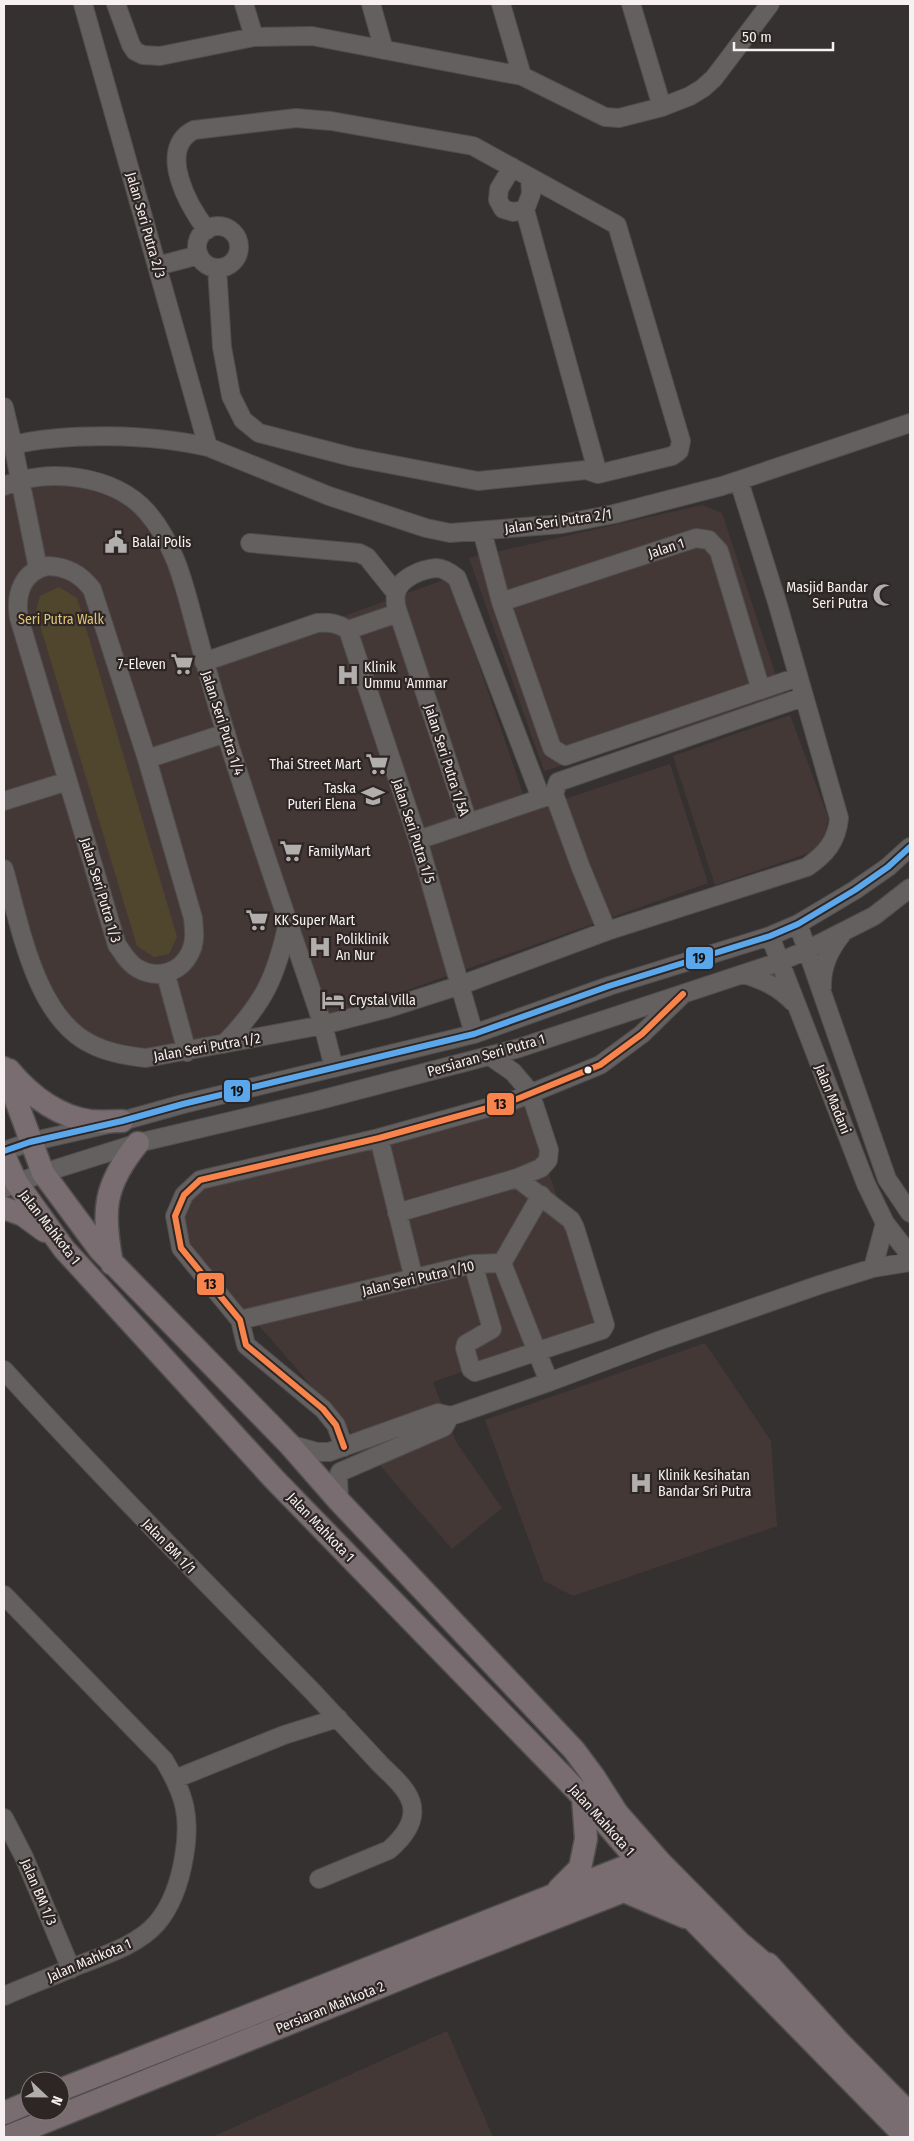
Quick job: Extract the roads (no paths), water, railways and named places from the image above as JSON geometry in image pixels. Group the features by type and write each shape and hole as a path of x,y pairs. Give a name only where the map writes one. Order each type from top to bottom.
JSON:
{"main road":[{"path":"4,1063 23,1086 40,1101 63,1113 90,1121 122,1121"},
{"name":"Jalan Mahkota 1","path":"4,1068 43,1173 100,1250 289,1444 339,1501 574,1750 594,1777"},
{"path":"112,1264 106,1217 109,1193 116,1174 138,1143"},
{"name":"Jalan Mahkota 1","path":"4,1153 10,1185 64,1249 274,1478 651,1867"},
{"path":"4,1208 23,1215 39,1225 64,1249"},
{"path":"594,1777 651,1867 694,1921 906,2137"},
{"path":"594,1777 839,2042 910,2114"},
{"path":"551,1896 580,1868 586,1839 583,1797"},
{"path":"651,1867 778,1975"},
{"name":"Persiaran Mahkota 2","path":"7,2137 37,2132 424,1969 624,1891 651,1867"},
{"name":"Persiaran Mahkota 2","path":"70,2086 551,1896 651,1867"},
{"path":"624,1891 694,1921"}],"street":[{"name":"Jalan Seri Putra 2/3","path":"83,4 208,447"},
{"path":"116,4 130,45 135,51 143,55 160,56 254,37 312,36 522,76 606,117 619,118 662,107 690,96 703,88 714,78 766,6"},
{"path":"244,4 254,37"},
{"path":"371,4 384,50"},
{"path":"501,4 522,76"},
{"path":"631,4 662,107"},
{"path":"207,230 194,214 180,183 177,156 179,145 186,135 194,130 296,118 331,121 473,146 617,224 681,441 680,451 672,456 598,474 586,470 578,470 478,481 352,457 260,434 243,420 231,396 222,347 217,268"},
{"path":"512,167 499,189 498,200 503,209 513,212 525,210"},
{"path":"530,177 531,194 525,210 598,474"},
{"path":"221,226 228,228 234,233 239,246 239,253 231,264 217,268 206,264 200,255 198,244 203,233 207,230 221,226"},
{"path":"158,266 200,255"},
{"path":"4,407 14,445 12,483 38,568 61,566 81,576 92,589 146,759 193,918 195,936 190,953 179,967 166,975 187,1052"},
{"name":"Jalan Seri Putra 2/1","path":"14,445 34,440 100,437 147,438 208,447 329,496 426,528 450,533 562,524 605,516 739,481 910,423"},
{"name":"Jalan Seri Putra 1/4","path":"12,483 56,476 89,480 120,491 146,510 165,534 179,566 204,662 325,1031 334,1068"},
{"name":"Jalan Seri Putra 1/2","path":"4,869 33,969 46,999 64,1024 90,1044 117,1054 146,1058 224,1044 325,1031 389,1008 461,986 607,931 807,867 820,859 831,846 838,832 840,818 778,602 739,481"},
{"path":"482,531 501,602 552,748 565,756 798,677"},
{"name":"Jalan 1","path":"501,602 696,538 708,540 720,551 761,690"},
{"path":"250,543 359,553 367,556 396,593 402,582 411,575 437,568 448,571 457,578 547,796 581,868 607,931"},
{"name":"Jalan Seri Putra 1/3","path":"38,568 27,577 16,604 117,945 136,968 151,974 166,975"},
{"name":"Jalan Seri Putra 1/5A","path":"396,593 398,613 468,822"},
{"path":"204,662 317,623 328,622 338,624 348,630 398,613"},
{"name":"Jalan Seri Putra 1/5","path":"348,630 418,840 474,1034"},
{"path":"418,840 547,796 558,782 804,697"},
{"path":"146,759 226,733"},
{"path":"4,801 68,781"},
{"name":"Persiaran Seri Putra 1","path":"4,1153 30,1142 474,1034 501,1026 609,986 770,936 798,924 855,890 888,867 910,847"},
{"name":"Persiaran Seri Putra 1","path":"10,1185 138,1143 316,1101 490,1056 683,994 778,962 807,950 874,916 910,888"},
{"path":"224,1044 248,1020 267,989 280,958 288,921"},
{"name":"Jalan Madani","path":"798,924 887,1179 910,1213"},
{"path":"822,994 822,976 825,964 837,941 846,930"},
{"name":"Jalan Madani","path":"770,936 778,962 866,1184 886,1223 910,1255"},
{"path":"743,974 772,985 785,993 795,1005"},
{"path":"344,1447 336,1425 323,1409 246,1345 240,1320 180,1248 175,1216 184,1194 200,1180 379,1138 512,1101 530,1092 600,1065 642,1034 683,994"},
{"path":"466,1009 484,1022 501,1026"},
{"path":"325,1031 341,1053 360,1062"},
{"path":"305,1076 315,1067 324,1049 325,1031"},
{"path":"474,1034 496,1045 518,1048"},
{"path":"397,1213 517,1178 541,1168 548,1160 550,1150 530,1092 513,1072 490,1056"},
{"path":"316,1101 334,1068"},
{"path":"379,1138 414,1279"},
{"path":"473,1264 492,1329 466,1344 465,1348 471,1369 475,1372 602,1330 605,1325 571,1220 517,1178"},
{"path":"540,1195 502,1263 539,1352 549,1382"},
{"path":"873,1268 886,1223"},
{"path":"289,1444 317,1452 329,1452 438,1413 452,1415 549,1382 682,1332 873,1268 910,1262"},
{"name":"Jalan Seri Putra 1/10","path":"240,1320 473,1264 502,1263"},
{"name":"Jalan BM 1/1","path":"4,1370 133,1508 338,1718 402,1786 407,1794 412,1810 406,1834 389,1850 319,1879"},
{"path":"339,1501 338,1477 340,1472 444,1427 452,1415"},
{"name":"Jalan Mahkota 1","path":"4,1595 164,1760 176,1779 188,1825 181,1876 172,1901 156,1924 136,1940 4,1996"},
{"path":"176,1779 284,1734 338,1718"},
{"name":"Jalan BM 1/3","path":"4,1818 24,1857 71,1969"},
{"path":"19,2107 37,2132"}],"place":[{"name":"Balai Polis","path":"116,542"},
{"name":"Masjid Bandar Seri Putra","path":"884,595"},
{"name":"7-Eleven","path":"182,664"},
{"name":"Klinik Ummu 'Ammar","path":"348,675"},
{"name":"Thai Street Mart","path":"377,764"},
{"name":"Taska Puteri Elena","path":"373,796"},
{"name":"FamilyMart","path":"291,851"},
{"name":"KK Super Mart","path":"257,920"},
{"name":"Poliklinik An Nur","path":"320,947"},
{"name":"Crystal Villa","path":"333,1000"},
{"name":"Klinik Kesihatan Bandar Sri Putra","path":"641,1483"}],"park label":[{"name":"Seri Putra Walk","path":"61,619"}]}
